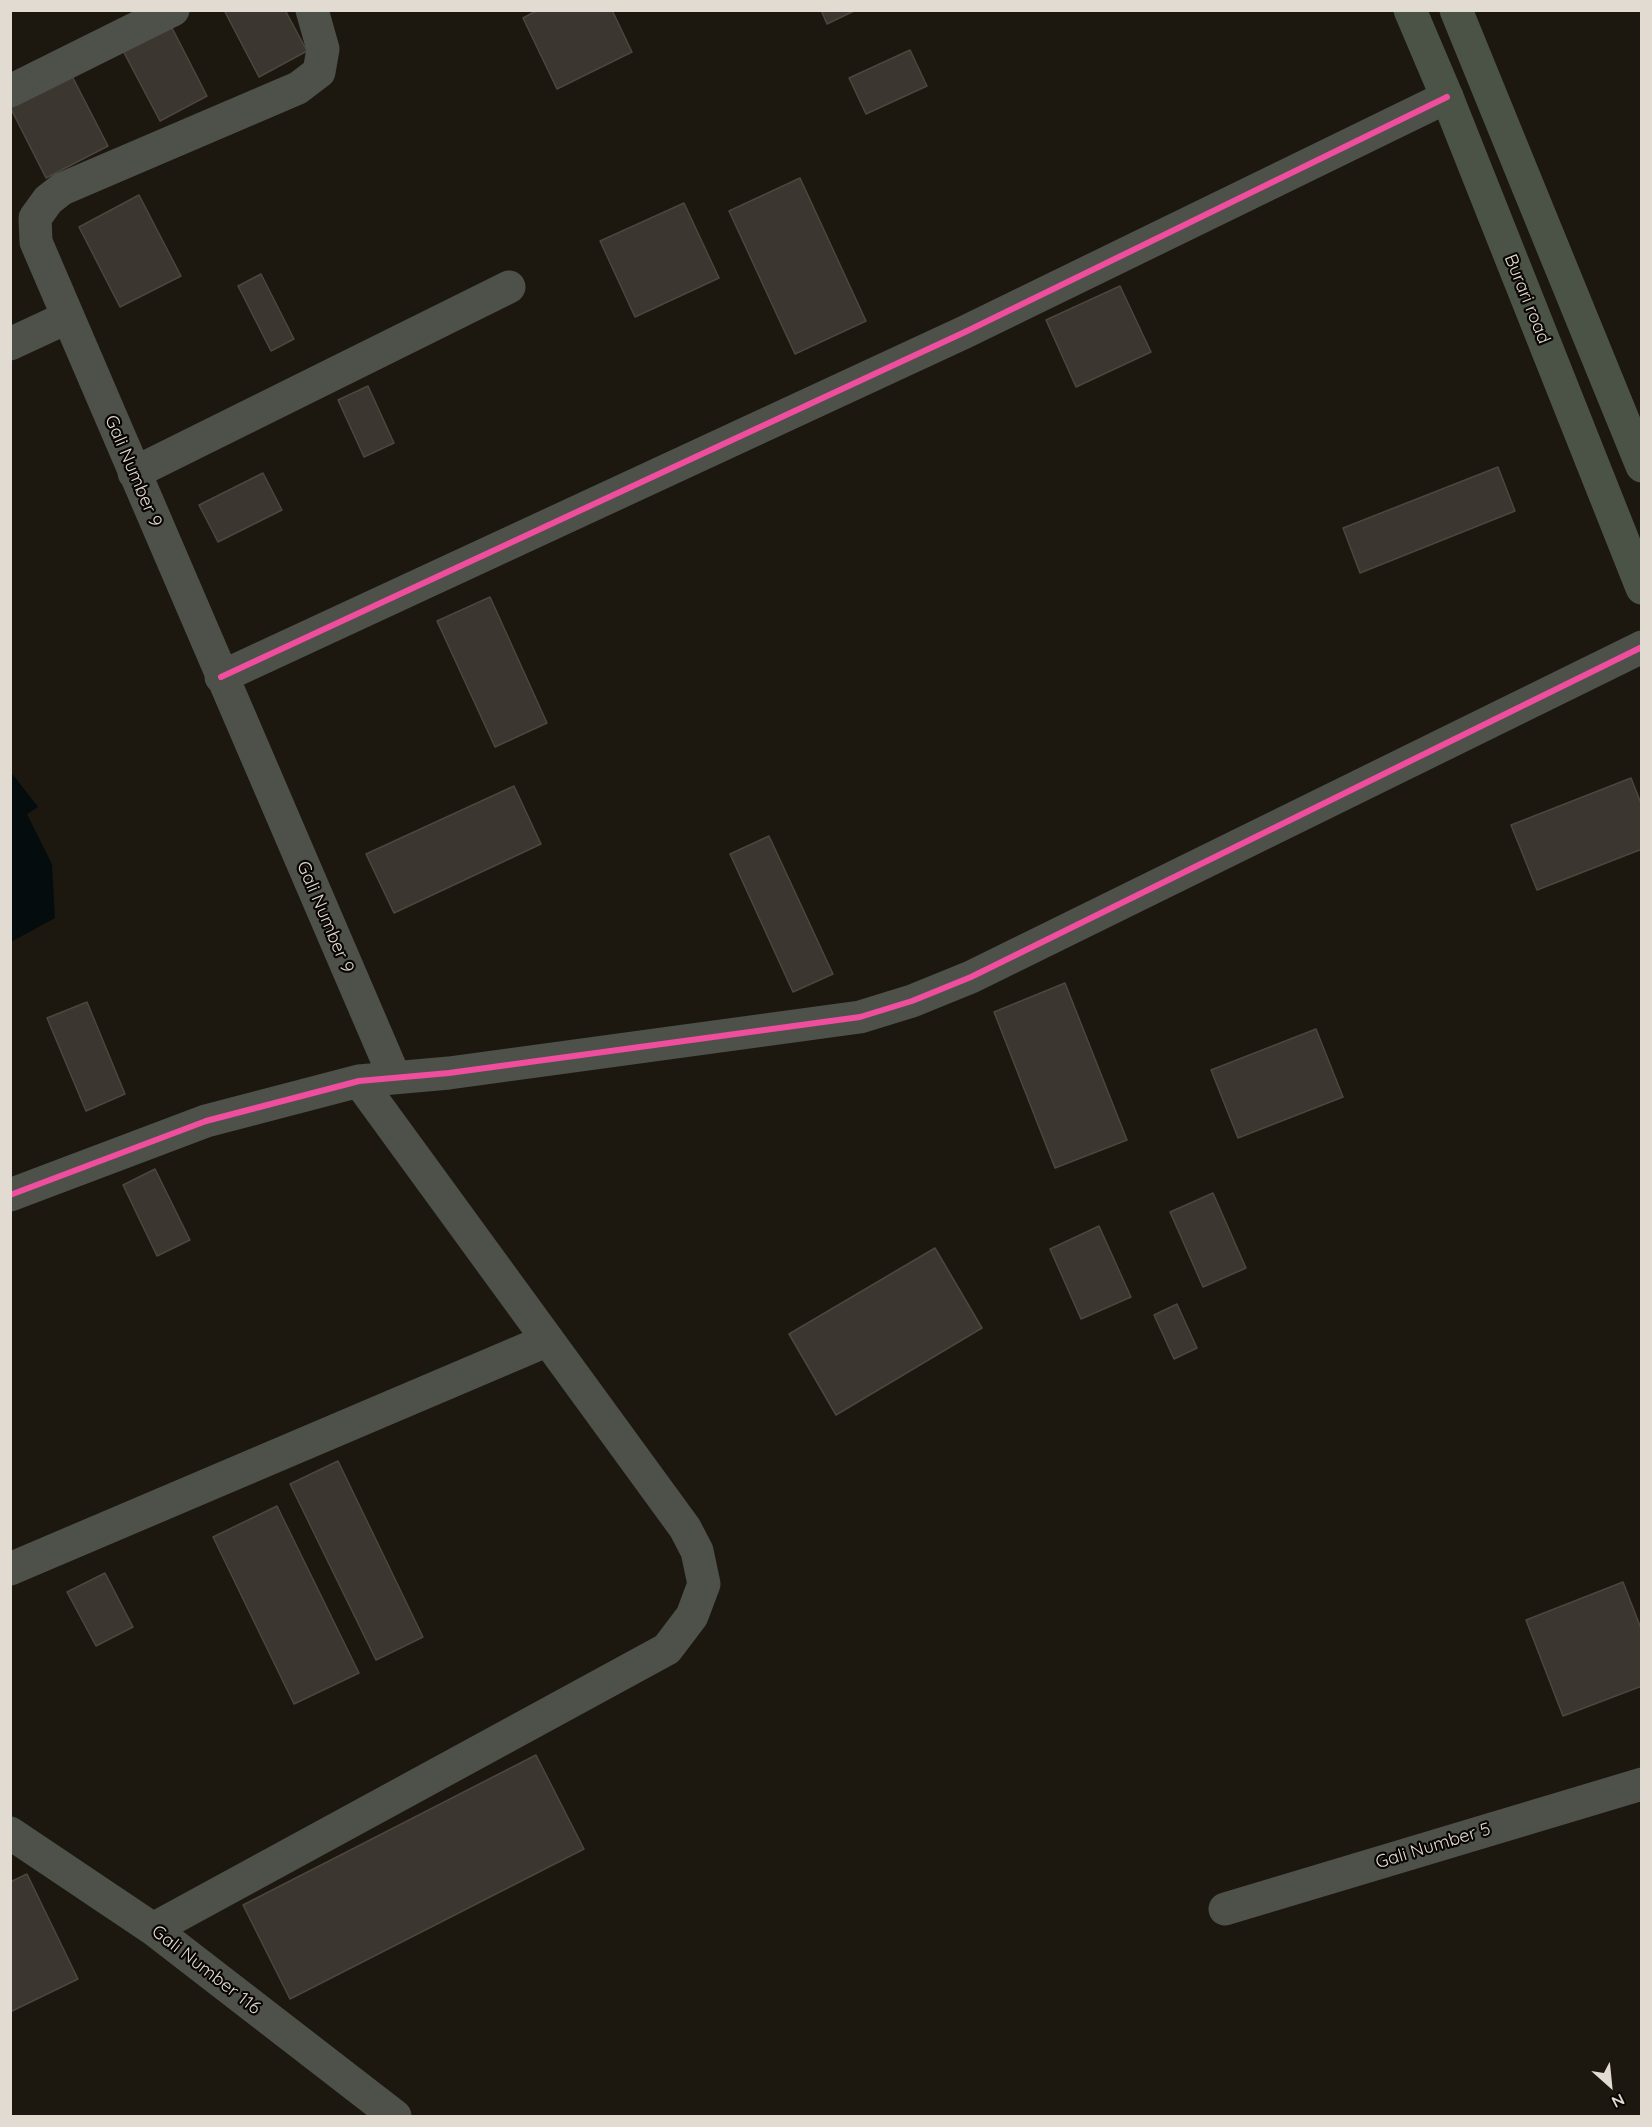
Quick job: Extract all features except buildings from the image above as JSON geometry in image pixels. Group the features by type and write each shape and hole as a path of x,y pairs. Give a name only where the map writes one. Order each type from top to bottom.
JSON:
{"main road":[{"name":"Burari road","path":"1410,10 1447,96 1641,588"},
{"path":"1456,10 1641,466"}],"street":[{"path":"10,91 173,10"},
{"name":"Gali Number 9","path":"312,10 323,50 319,72 298,88 62,189 48,200 35,218 36,242 220,677 394,1076"},
{"path":"220,677 965,332 1447,96"},
{"path":"134,473 509,287"},
{"path":"10,344 68,317"},
{"path":"10,1195 206,1121 359,1082 394,1076 449,1073 841,1020 912,1001 971,977 1641,647"},
{"path":"153,1929 668,1649 692,1616 704,1584 697,1551 685,1528 359,1082"},
{"path":"10,1569 548,1340"},
{"name":"Gali Number 5","path":"1225,1909 1641,1784"},
{"name":"Gali Number 116","path":"10,1833 153,1929 396,2116"}],"shaded area":[{"path":"10,771 38,807 27,814 52,864 55,918 11,942"}],"cycle path":[{"path":"221,677 965,332 1447,97"},
{"path":"10,1195 206,1121 359,1081 449,1073 860,1017 912,1001 971,977 1642,647"}]}
